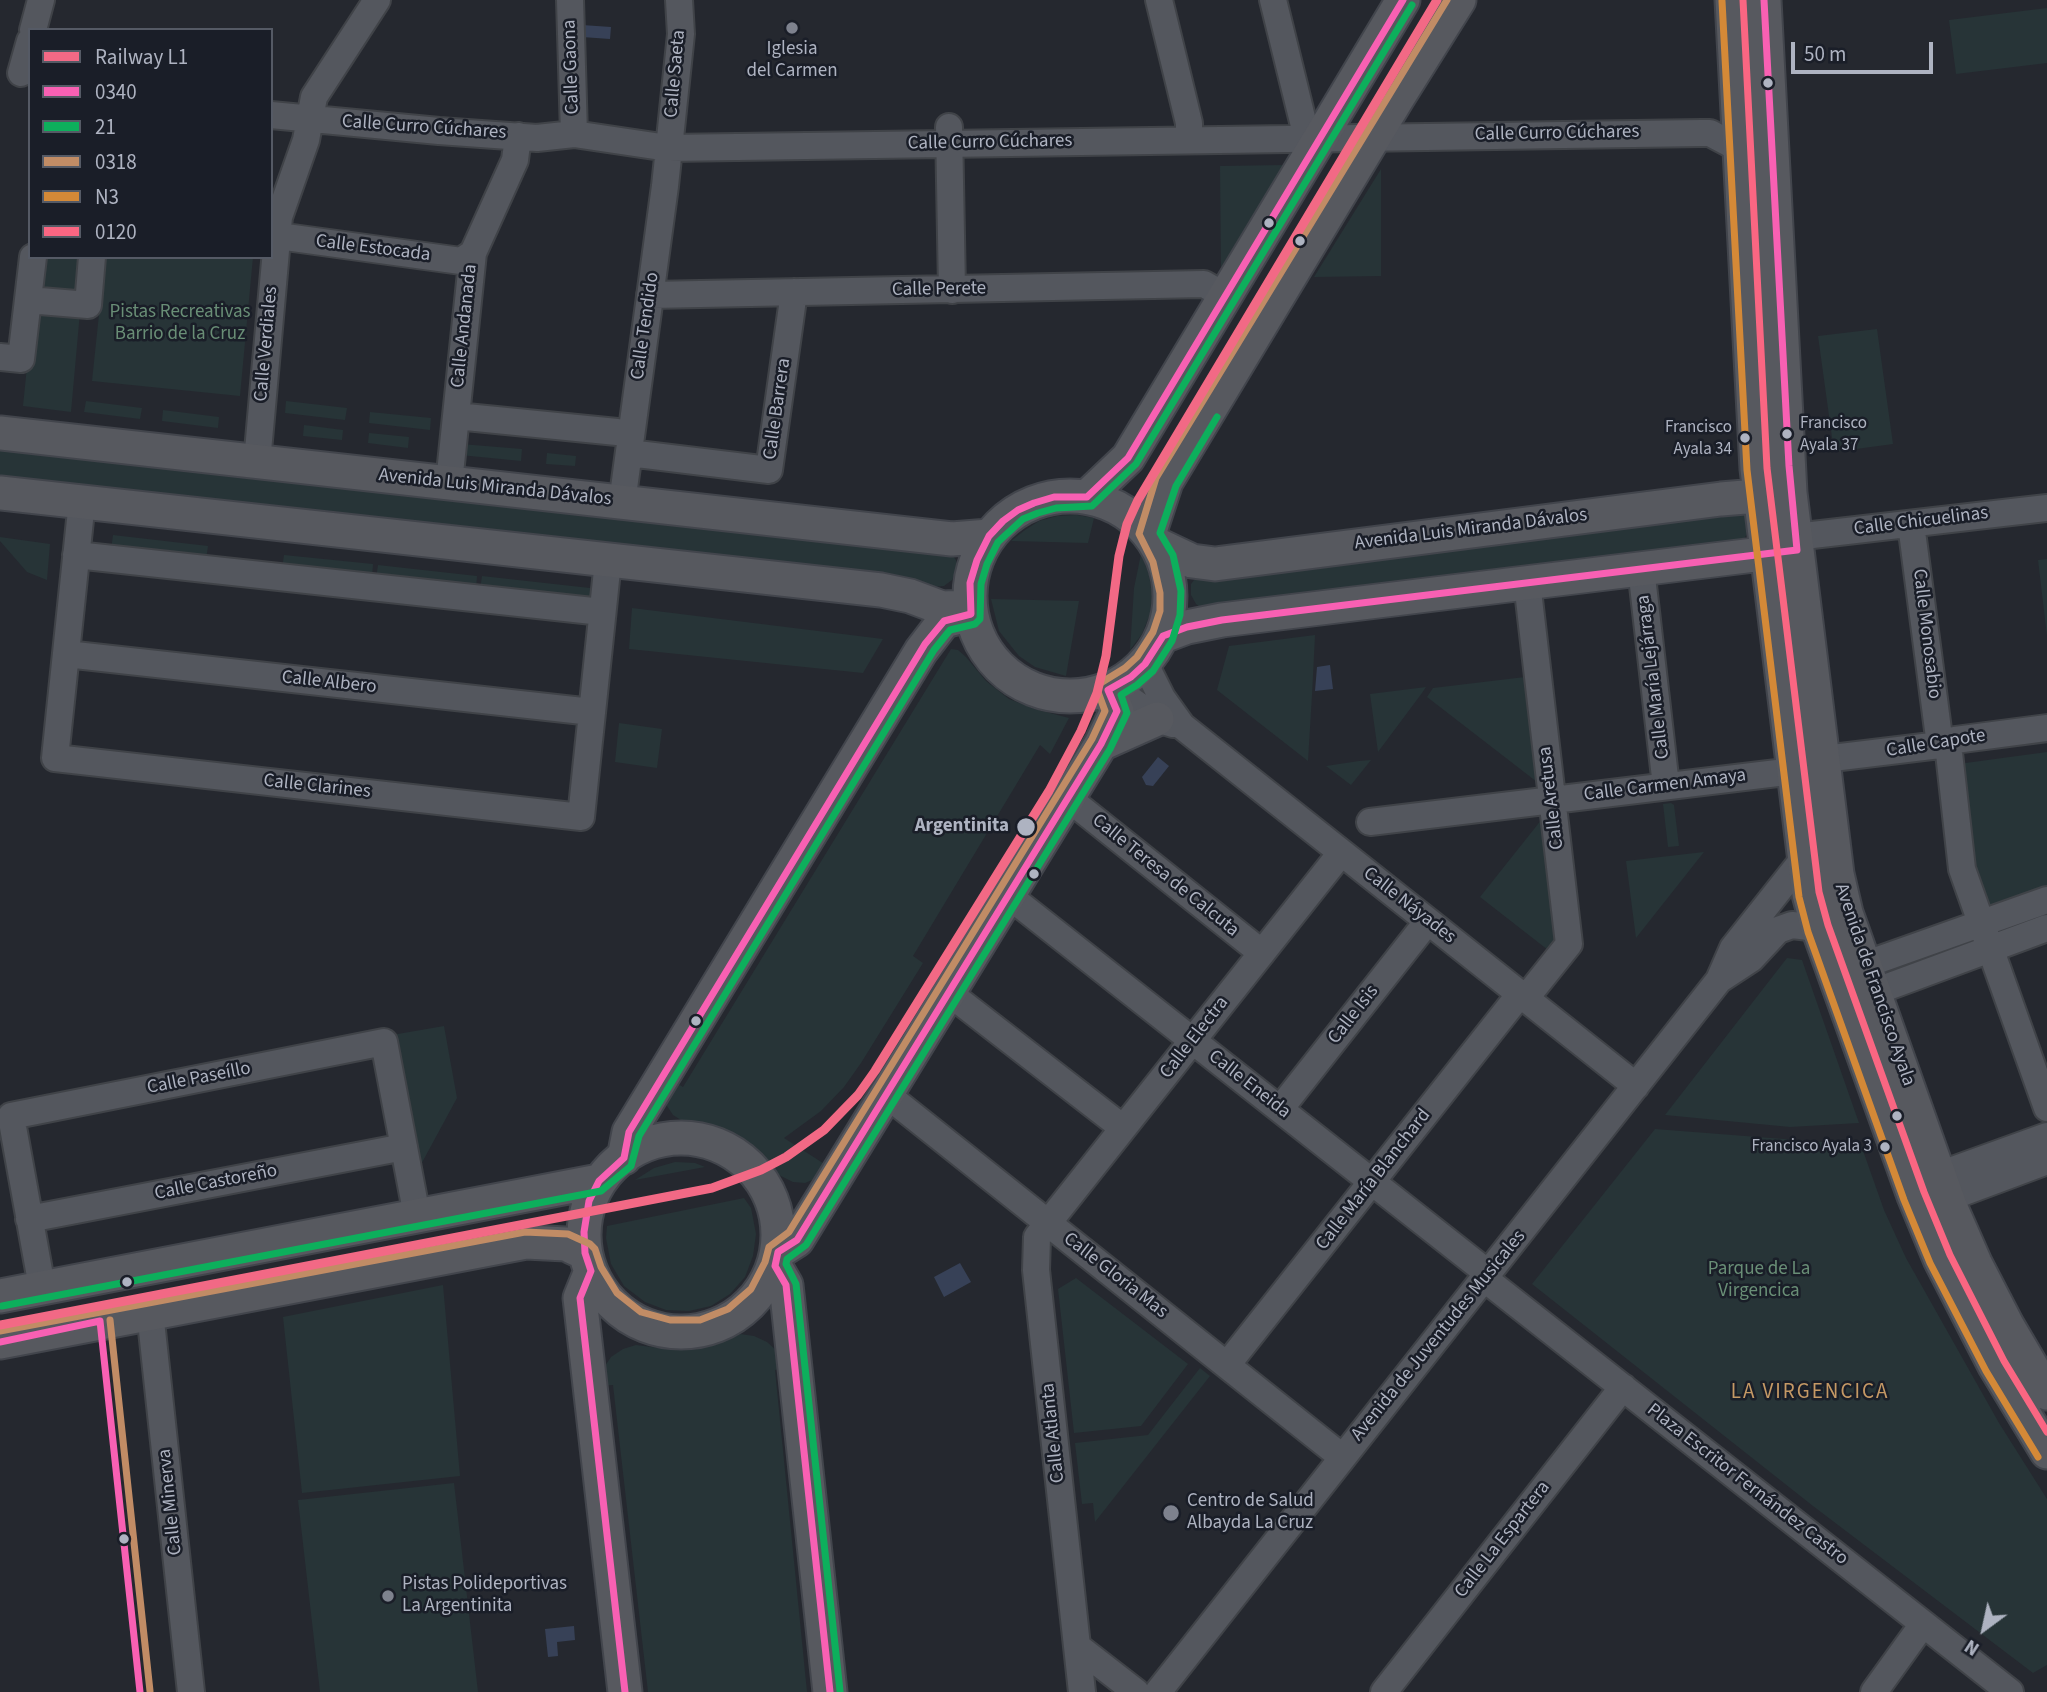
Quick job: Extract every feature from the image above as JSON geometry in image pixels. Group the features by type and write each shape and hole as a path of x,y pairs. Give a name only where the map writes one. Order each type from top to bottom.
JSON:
{"main road":[{"path":"1087,497 1128,458 1225,296 1314,138 1403,0"},
{"path":"1153,539 1166,482 1460,0"},
{"name":"Avenida de Francisco Ayala","path":"1732,0 1754,406 1786,546 1824,759 1837,874 1846,913 1943,1187 1981,1275 2047,1393"},
{"name":"Avenida de Francisco Ayala","path":"1764,0 1775,495"},
{"name":"Avenida Luis Miranda Dávalos","path":"0,433 952,539 989,536"},
{"path":"0,493 881,590 910,596 942,608 971,610"},
{"name":"Avenida Luis Miranda Dávalos","path":"1153,539 1192,561 1215,564 1666,506 1775,495"},
{"path":"1054,497 1087,497 1120,509 1153,539 1168,573 1170,613 1163,636 1145,664 1130,677 1110,688 1084,696 1063,696 1021,684 1003,671 988,654 977,635 971,610 970,583 976,560 989,536 1018,510 1054,497"},
{"path":"1163,636 1187,627 1222,620 1641,568 1786,546"},
{"name":"Avenida de Francisco Ayala","path":"1786,546 1794,771 1809,894 1818,928 1914,1196 1940,1259 1982,1343 2047,1452"},
{"path":"910,596 922,627 925,644"},
{"path":"624,1158 629,1132 925,644 944,621 971,610"},
{"path":"0,1342 526,1242 566,1244 588,1262 609,1300 636,1321 668,1331 702,1331 734,1318 759,1296 777,1259 797,1240 1069,799 1117,711 1110,688"},
{"path":"1101,744 1169,723"},
{"path":"625,1692 580,1298 588,1262 586,1214 599,1181 624,1158 641,1147 665,1139 694,1139 723,1148 747,1164 769,1194 777,1216 777,1259 786,1285 831,1692"},
{"path":"0,1296 599,1181"}],"street":[{"path":"34,28 41,0"},
{"name":"Calle Verdiales","path":"274,236 312,120 314,97 377,0"},
{"name":"Calle Gaona","path":"570,0 574,134"},
{"name":"Calle Saeta","path":"668,148 681,34 679,0"},
{"path":"1159,0 1189,123 1189,140"},
{"path":"1273,0 1314,138"},
{"path":"17,72 28,46"},
{"path":"1710,133 1739,112"},
{"name":"Calle Curro Cúchares","path":"273,115 537,138 574,134 668,148 949,135 1189,140 1710,133 1742,150"},
{"path":"949,135 952,290"},
{"name":"Calle Andanada","path":"449,483 473,253 515,160 517,136"},
{"name":"Calle Tendido","path":"622,503 623,443 650,295 666,186 668,148"},
{"name":"Calle Estocada","path":"274,236 461,261 473,253"},
{"path":"11,358 28,300 33,259"},
{"path":"28,300 88,305 92,259"},
{"name":"Calle Verdiales","path":"257,462 272,259"},
{"name":"Calle Perete","path":"650,295 1204,284 1225,296"},
{"name":"Calle Barrera","path":"623,443 769,470 794,292"},
{"path":"456,416 623,443"},
{"name":"Calle Clarines","path":"82,501 55,758 580,817 608,561"},
{"name":"Calle Chicuelinas","path":"1786,546 1918,523 2047,508"},
{"name":"Calle Monosabio","path":"1918,523 1962,869 2047,1108"},
{"path":"76,555 603,612"},
{"name":"Calle María Lejárraga","path":"1641,568 1667,786"},
{"name":"Calle Aretusa","path":"1523,997 1569,944 1527,582"},
{"name":"Calle Albero","path":"66,654 592,712"},
{"name":"Calle Náyades","path":"1145,664 1162,698 1169,723"},
{"name":"Calle Náyades","path":"1110,688 1169,723 1341,853 1636,1086"},
{"name":"Calle Capote","path":"1824,759 2047,728"},
{"name":"Calle Carmen Amaya","path":"1370,822 1794,771"},
{"name":"Calle Teresa de Calcuta","path":"1069,799 1262,953"},
{"name":"Calle Electra","path":"1048,1223 1341,853"},
{"name":"Avenida de Juventudes Musicales","path":"1158,1692 1719,980 1733,948 1805,857"},
{"name":"Calle Eneida","path":"1009,896 1487,1276"},
{"path":"1869,979 1980,923 2047,900"},
{"name":"Calle Isis","path":"1280,1109 1428,921"},
{"name":"Avenida de Juventudes Musicales","path":"1719,980 1751,958 1778,930 1792,925 1818,928"},
{"path":"1869,979 1990,949 2047,928"},
{"path":"949,993 1123,1128"},
{"name":"Calle María Blanchard","path":"1227,1365 1523,997"},
{"name":"Calle Paseíllo","path":"42,1287 11,1116 384,1042 417,1216"},
{"name":"Calle Gloria Mas","path":"887,1095 1342,1457"},
{"path":"1943,1187 2047,1136"},
{"name":"Calle Castoreño","path":"29,1219 404,1147"},
{"path":"1943,1187 2047,1161"},
{"name":"Calle Atlanta","path":"1048,1223 1037,1237 1036,1270 1082,1692"},
{"name":"Plaza Escritor Fernández Castro","path":"1487,1276 1623,1387 2010,1692"},
{"name":"Calle Minerva","path":"150,1312 191,1692"},
{"name":"Calle La Espartera","path":"1384,1692 1623,1387"},
{"path":"1874,1692 1923,1624"},
{"path":"1078,1647 1136,1692"}],"green space":[{"path":"2047,8 2047,63 1956,74 1949,20"},
{"path":"1284,165 1221,268 1220,166"},
{"path":"1381,169 1381,276 1314,277"},
{"path":"38,259 85,259 71,412 23,406"},
{"name":"Pistas Recreativas Barrio de la Cruz","path":"105,259 253,259 240,396 92,381"},
{"path":"1877,329 1893,444 1834,452 1818,336"},
{"path":"86,401 142,408 140,419 84,412"},
{"path":"286,401 347,408 345,420 285,413"},
{"path":"163,410 219,417 218,428 162,421"},
{"path":"370,412 431,418 430,430 369,423"},
{"path":"304,425 343,430 342,440 303,436"},
{"path":"369,433 409,437 408,448 368,443"},
{"path":"0,443 949,551 956,560 957,570 952,580 944,586 932,587 0,484"},
{"path":"461,444 522,449 521,461 460,455"},
{"path":"547,453 576,456 575,466 546,464"},
{"path":"1738,510 1745,516 1748,525 1742,542 1204,610 1196,604 1191,595 1191,584 1198,575"},
{"path":"1057,516 1094,518 1088,543 1011,541 1039,521"},
{"path":"113,535 208,546 206,560 111,550"},
{"path":"0,537 50,544 47,580 27,572 0,541"},
{"path":"1141,554 1149,574 1152,595 1150,614 1142,634 1130,650 1134,588"},
{"path":"284,555 373,564 372,578 282,569"},
{"path":"2047,559 2047,636 2038,560"},
{"path":"378,565 477,576 476,590 376,579"},
{"path":"482,576 599,589 597,603 480,590"},
{"path":"991,599 1079,601 1066,676 1035,667 1019,656 999,631"},
{"path":"632,608 883,639 863,673 629,649"},
{"path":"1315,635 1308,761 1217,690 1229,646"},
{"path":"951,649 958,650 986,681 1009,699 1069,718 1050,754 1040,745 913,956 923,963 861,1063 844,1087 821,1111 784,1138 829,1167 819,1177 805,1183 793,1182 777,1174 737,1136 686,1123 673,1115 664,1096 673,1081 683,1087"},
{"path":"1525,677 1537,782 1427,697 1433,688"},
{"path":"1426,687 1422,693 1378,752 1370,694"},
{"path":"619,723 662,729 657,768 615,762"},
{"path":"2047,752 2047,891 1989,912 1970,864 1958,764"},
{"path":"1371,760 1351,785 1326,766 1359,761"},
{"path":"1663,804 1674,805 1679,846 1668,847"},
{"path":"1542,819 1557,938 1548,950 1480,897"},
{"path":"1704,852 1636,938 1626,861"},
{"path":"1787,958 1802,960 1859,1123 1790,1127 1665,1115"},
{"path":"444,1026 457,1098 418,1170 392,1035"},
{"name":"Parque de La Virgencica","path":"1655,1129 1861,1145 1884,1210 1906,1258 1999,1423 2047,1499 2047,1665 2033,1673 1813,1506 1532,1284"},
{"path":"675,1162 695,1163 705,1167 635,1180 654,1168"},
{"path":"744,1198 751,1208 756,1234 753,1256 745,1277 730,1294 711,1306 689,1311 666,1310 645,1302 624,1286 611,1264 606,1238 607,1226"},
{"path":"1076,1278 1188,1364 1141,1426 1074,1433 1058,1289"},
{"path":"443,1285 460,1476 302,1493 283,1317"},
{"path":"740,1334 767,1342 777,1351 786,1368 775,1370 807,1692 648,1692 613,1385 600,1386 603,1369 611,1357 636,1345 675,1350 697,1349 718,1344"},
{"path":"1200,1368 1210,1376 1095,1522 1093,1503 1082,1504 1075,1443 1148,1435"},
{"name":"Pistas Polideportivas La Argentinita","path":"454,1483 478,1692 320,1692 298,1500"}],"water":[{"path":"582,25 611,27 610,39 582,37"},
{"path":"1330,665 1333,689 1315,691 1317,667"},
{"path":"1158,757 1169,766 1153,786 1146,785 1142,777"},
{"path":"960,1263 971,1282 944,1297 934,1277"},
{"path":"574,1626 575,1640 557,1642 558,1656 548,1657 545,1629"}],"rail line":[{"name":"L1","path":"0,1325 712,1188 761,1170 786,1157 824,1130 858,1095 875,1071 1049,791 1081,731 1097,693 1106,656 1119,556 1127,524 1138,500 1437,0"}],"transit line":[{"name":"0340","path":"625,1692 580,1298 591,1271 585,1253 584,1232 589,1201 599,1181 624,1158 629,1132 925,644 944,621 971,614 970,583 977,560 989,536 1003,521 1034,503 1054,497 1087,497 1128,458 1403,0"},
{"name":"0318","path":"0,1331 525,1232 568,1234 590,1244 617,1293 641,1312 670,1320 700,1320 728,1309 751,1289 765,1262 769,1247 789,1232 1092,739 1105,711 1098,692 1099,684 1137,657 1153,632 1160,611 1160,593 1153,562 1139,534 1156,478 1447,0"},
{"name":"0120","path":"1743,0 1767,468 1819,892 1828,925 1924,1192 1950,1255 2004,1361 2047,1432"},
{"name":"0340","path":"830,1692 786,1285 775,1266 778,1252 797,1240 1101,744 1117,711 1108,690 1131,677 1145,664 1163,636 1187,627 1222,620 1797,550 1789,466 1764,0"},
{"name":"N3","path":"1722,1 1747,470 1799,897 1808,932 1904,1200 1930,1263 1986,1371 2038,1457"},
{"name":"21","path":"2,1306 601,1191 631,1166 639,1136 934,650 950,630 975,624 980,619 981,584 998,542 1023,519 1038,513 1056,508 1092,506 1136,464 1412,5"},
{"name":"21","path":"840,1691 796,1284 786,1264 787,1259 806,1245 1110,749 1127,713 1121,695 1153,671 1172,641 1180,615 1181,591 1173,555 1160,533 1176,486 1217,417"},
{"name":"0318","path":"110,1320 150,1691"},
{"name":"0340","path":"100,1321 140,1692"},
{"name":"0340","path":"0,1342 100,1321"}],"place":[{"name":"Iglesia del Carmen","path":"792,28"},
{"name":"Francisco Ayala 37","path":"1787,434"},
{"name":"Francisco Ayala 34","path":"1745,438"},
{"name":"Argentinita","path":"1026,827"},
{"name":"Francisco Ayala 3","path":"1885,1147"},
{"name":"Centro de Salud Albayda La Cruz","path":"1171,1513"},
{"name":"Pistas Polideportivas La Argentinita","path":"388,1596"}],"district":[{"name":"LA VIRGENCICA","path":"1810,1393"}]}
